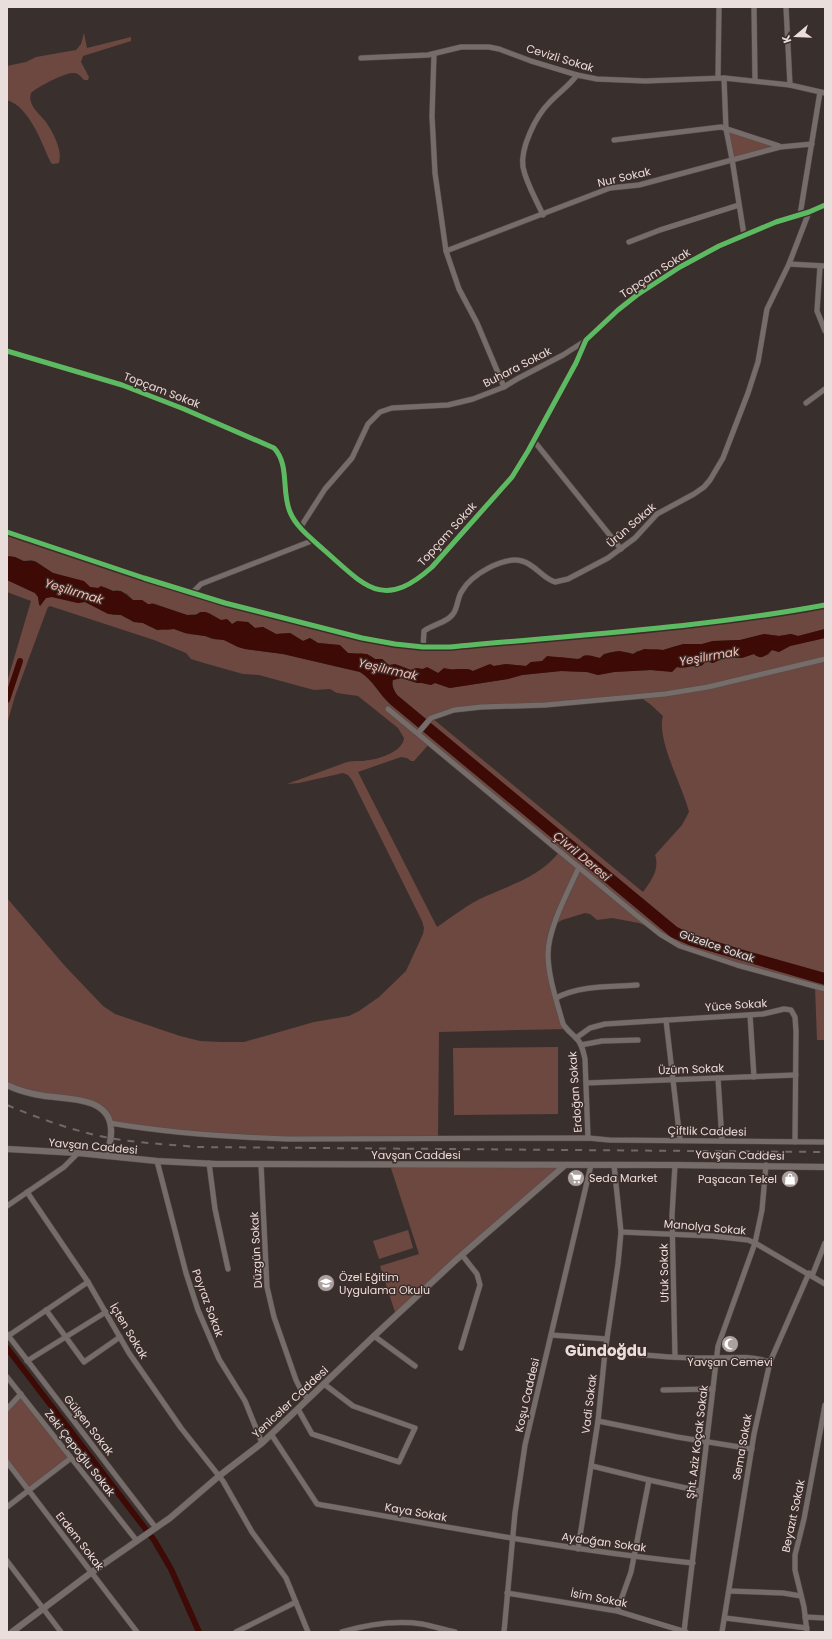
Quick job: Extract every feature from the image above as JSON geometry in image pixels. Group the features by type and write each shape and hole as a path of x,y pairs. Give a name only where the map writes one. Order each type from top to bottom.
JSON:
{"street":[{"path":"720,7 721,78 726,129 744,235"},
{"path":"754,7 755,80"},
{"path":"786,7 790,85"},
{"name":"Cevizli Sokak","path":"361,58 434,54 461,47 473,46 499,48 531,61 577,75 597,79 622,81 721,78 755,80 790,85 823,93"},
{"path":"434,54 432,116 435,173 446,251 458,289 477,324 504,387"},
{"path":"543,215 525,174 523,164 524,152 538,115 549,102 570,85 577,75"},
{"path":"800,215 812,144 823,93"},
{"path":"614,140 721,127 780,146"},
{"name":"Nur Sokak","path":"446,251 610,188 639,184 780,146 812,144"},
{"path":"629,242 660,230 739,205"},
{"name":"Topçam Sokak","path":"7,351 122,385 184,409 274,448 281,457 283,464 289,511 300,528 359,582 375,589 386,590 406,585 423,575 432,567 512,477 534,441 576,363 586,340 618,310 638,295 692,260 744,235 825,206"},
{"name":"Ürün Sokak","path":"423,647 424,631 450,618 455,610 458,598 464,588 470,581 488,568 506,562 520,561 534,566 546,578 555,582 568,579 608,558 635,538 657,514 691,497 704,487 716,471 726,450 758,362 767,309 788,264 809,212"},
{"path":"788,264 822,266 817,294 818,311 825,331"},
{"name":"Buhara Sokak","path":"300,528 325,489 352,458 368,424 380,412 392,408 436,406 473,399 504,387 563,355 586,340"},
{"path":"806,403 825,389"},
{"path":"534,441 621,549"},
{"path":"7,532 192,593 362,638 423,647 450,647 730,620 825,605"},
{"path":"192,593 201,584 314,540"},
{"path":"419,731 428,721 442,713 466,708 545,705 665,694 825,660"},
{"name":"Güzelce Sokak","path":"388,710 419,731 660,934 675,943 737,964 825,989"},
{"name":"Erdoğan Sokak","path":"579,867 554,926 549,943 549,966 556,998 566,1029 581,1045 585,1059 588,1138"},
{"path":"556,998 569,992 581,990 637,985"},
{"name":"Yüce Sokak","path":"576,1038 590,1028 605,1024 750,1015 790,1009 793,1012 796,1021 795,1142"},
{"path":"750,1015 754,1077"},
{"path":"666,1020 680,1140"},
{"path":"581,1045 602,1041 638,1040"},
{"name":"Üzüm Sokak","path":"586,1084 672,1079 796,1075"},
{"path":"718,1078 722,1141"},
{"path":"7,1085 33,1094 89,1102 102,1111 110,1123 110,1138 107,1156"},
{"name":"Çiftlik Caddesi","path":"110,1123 151,1130 249,1138 588,1138 609,1140 825,1142"},
{"name":"Yavşan Caddesi","path":"7,1149 78,1153 157,1162 209,1164 564,1166 766,1165 825,1167"},
{"path":"7,1206 64,1167 78,1153"},
{"name":"Poyraz Sokak","path":"157,1162 186,1273 198,1310 219,1359 246,1401 262,1443"},
{"path":"209,1164 215,1209 228,1269"},
{"name":"Düzgün Sokak","path":"261,1164 267,1287 274,1317 296,1380 300,1390 308,1399"},
{"name":"Vadi Sokak","path":"578,1549 592,1466 621,1232 614,1165"},
{"name":"Ufuk Sokak","path":"675,1165 673,1190 675,1357"},
{"name":"Şht. Aziz Koçak Sokak","path":"685,1632 700,1491 717,1357 722,1335 755,1243 762,1210 766,1165"},
{"name":"Yeniceler Caddesi","path":"12,1632 92,1572 170,1518 219,1476 262,1443 374,1336 462,1255 564,1166"},
{"name":"Koşu Caddesi","path":"504,1632 519,1477 525,1445 591,1166"},
{"name":"İçten Sokak","path":"27,1192 88,1282 120,1337 181,1428 227,1487 252,1532 286,1578 308,1632"},
{"name":"Manolya Sokak","path":"621,1232 730,1238 755,1243 825,1284"},
{"name":"Sema Sokak","path":"722,1632 752,1449 770,1362 825,1243"},
{"path":"461,1348 480,1285 477,1274 462,1255"},
{"path":"8,1335 88,1282"},
{"path":"46,1310 84,1362 120,1337"},
{"path":"27,1360 106,1312"},
{"name":"Gülşen Sokak","path":"8,1335 154,1529"},
{"path":"551,1335 607,1339"},
{"path":"374,1336 415,1366"},
{"path":"605,1352 675,1357 760,1358 770,1362"},
{"name":"Zeki Çepoğlu Sokak","path":"7,1377 138,1541"},
{"path":"298,1409 312,1434 400,1462 415,1428 353,1406 324,1384"},
{"path":"663,1390 713,1389"},
{"path":"7,1409 21,1394"},
{"name":"Beyazıt Sokak","path":"807,1630 795,1570 795,1555 804,1519 825,1405"},
{"path":"598,1421 677,1437 752,1449"},
{"name":"Kaya Sokak","path":"271,1434 317,1504 512,1539"},
{"path":"7,1506 71,1458"},
{"name":"Erdem Sokak","path":"7,1462 137,1632"},
{"path":"592,1466 700,1491"},
{"path":"617,1611 628,1584 635,1557 649,1480"},
{"name":"Aydoğan Sokak","path":"512,1539 693,1564"},
{"path":"7,1561 61,1632"},
{"path":"729,1591 783,1593 801,1596"},
{"name":"İsim Sokak","path":"507,1593 617,1611 685,1632"},
{"path":"236,1632 296,1602"},
{"path":"805,1617 825,1618"},
{"path":"724,1618 807,1630"},
{"path":"342,1632 362,1626 387,1622 423,1624 455,1632"}],"shaded area":[{"path":"84,33 87,48 131,37 131,41 83,56 81,62 89,77 88,80 84,80 80,75 70,73 52,80 31,93 30,97 32,105 49,126 60,153 59,163 53,164 51,163 29,118 15,104 7,100 7,66 26,62 36,57 76,50 81,44"},
{"path":"726,129 780,147 732,159"},
{"path":"7,532 192,593 395,644 450,647 671,627 825,605 825,629 798,636 791,634 779,636 764,634 740,640 713,641 702,644 676,646 663,650 657,649 637,651 633,654 611,652 600,658 594,657 577,659 561,657 539,662 531,662 526,666 506,664 494,666 488,665 473,671 469,669 460,669 438,673 429,668 416,668 411,670 397,665 389,665 382,659 375,659 361,653 348,653 338,645 318,643 310,638 303,641 290,633 276,634 263,627 255,628 248,622 232,624 228,620 221,620 209,613 187,615 152,603 148,605 142,600 133,600 127,594 117,590 113,591 104,587 90,587 86,583 53,573 37,562 31,560 24,561 15,557 7,556"},
{"path":"7,580 35,593 38,597 40,606 46,598 52,597 78,603 85,602 113,615 121,615 134,622 143,623 151,627 168,630 174,629 188,634 224,640 245,649 283,654 360,672 369,679 390,704 671,937 689,945 825,985 825,1040 817,1040 815,986 687,948 656,930 639,923 612,918 597,920 590,914 585,913 562,920 554,925 550,939 549,966 566,1029 439,1032 438,1139 249,1138 110,1123 93,1104 44,1096 7,1085 7,898 64,965 103,1006 115,1014 180,1036 200,1041 244,1042 314,1022 349,1016 359,1011 379,997 406,971 423,934 424,928 422,921 352,780 348,775 343,773 299,783 287,784 347,762 374,759 390,754 403,743 404,738 398,728 358,696 337,693 330,689 314,690 259,675 243,674 204,663 191,659 186,653 154,640 50,606 46,612 15,696 7,724 7,682 31,601 7,592","holes":["430,743 560,851 552,860 535,873 515,884 478,900 437,927 358,772 401,757 414,761"]},
{"path":"825,638 825,973 740,949 689,933 677,927 397,695 392,684 393,680 401,678 431,685 435,683 449,688 508,679 522,675 561,671 587,672 598,675 614,672 651,670 661,671 677,667 683,668 700,666 706,661 712,663 726,657 738,658 754,654 756,656 768,655 772,650 779,652 790,646","holes":["640,697 663,716 663,737 689,812 682,825 655,855 656,870 643,892 432,718 466,708"]},
{"path":"558,1047 558,1114 454,1115 453,1048"},
{"path":"390,1165 564,1166 396,1315 380,1266 419,1254"},
{"path":"408,1230 413,1248 379,1259 373,1241"},
{"path":"21,1394 71,1458 29,1490 7,1462 7,1409"}],"water":[{"path":"7,556 15,557 23,561 34,561 53,573 84,581 90,587 98,588 101,586 113,591 121,591 133,600 142,600 148,604 154,604 187,615 196,615 200,612 206,612 221,620 227,619 232,624 237,621 248,622 255,628 263,627 276,634 290,633 303,641 310,638 318,643 340,645 348,653 367,654 375,659 382,659 389,665 395,664 411,670 416,668 423,669 427,667 438,673 444,668 466,669 473,671 490,664 494,666 506,664 526,666 531,662 542,661 547,656 577,659 587,655 600,658 604,654 619,651 633,654 644,649 663,650 683,644 702,644 713,641 740,640 764,634 779,636 791,634 798,636 825,629 825,638 790,646 779,652 772,650 762,657 754,654 742,658 726,657 713,663 706,661 701,666 683,668 677,667 672,672 651,670 614,672 598,675 587,672 561,671 522,675 508,679 450,688 435,683 431,685 417,683 401,678 393,680 392,684 397,695 677,927 689,933 740,949 825,973 825,985 689,945 671,937 390,704 369,679 360,672 283,654 245,649 224,640 185,633 174,629 157,630 143,623 134,622 121,615 108,614 85,602 78,603 52,597 46,598 40,606 38,597 35,593 7,580"}],"waterway":[{"path":"7,700 20,661"},
{"path":"7,1348 154,1540 171,1569 199,1632"}],"railway":[{"path":"7,1105 57,1124 109,1138 195,1147 825,1152"}],"cycle path":[{"path":"7,351 122,385 184,409 274,448 279,455 284,470 287,504 300,528 363,583 375,588 387,590 400,588 415,580 432,567 512,477 528,451 576,363 586,340 618,310 637,295 680,267 719,246 776,222 809,212 825,205"},
{"path":"7,532 144,578 225,603 362,638 423,647 450,647 591,635 732,620 825,605"}],"place":[{"name":"Seda Market","path":"576,1178"},
{"name":"Paşacan Tekel","path":"790,1179"},
{"name":"Özel Eğitim Uygulama Okulu","path":"326,1283"},
{"name":"Yavşan Cemevi","path":"730,1344"}],"district":[{"name":"Gündoğdu","path":"606,1350"}],"water label":[{"name":"Yeşilırmak","path":"74,591"},
{"name":"Yeşilırmak","path":"709,656"},
{"name":"Yeşilırmak","path":"388,669"},
{"name":"Çivril Deresi","path":"582,856"}]}
